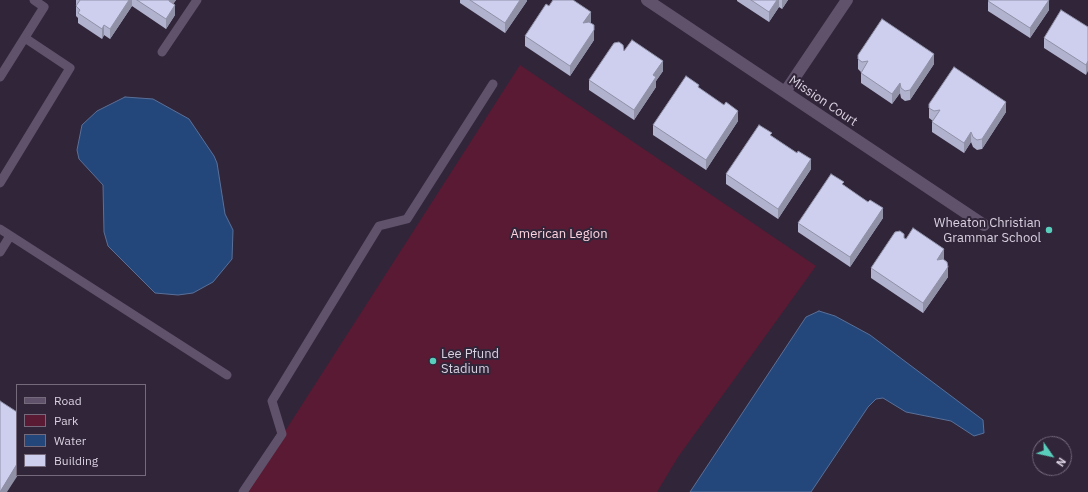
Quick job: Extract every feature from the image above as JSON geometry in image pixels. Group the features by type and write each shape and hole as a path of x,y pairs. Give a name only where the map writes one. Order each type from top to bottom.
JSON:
{"street":[{"name":"Mission Court","path":"647,0 984,225"},
{"path":"785,92 847,0"}],"lane":[{"path":"0,77 46,3 34,0"},
{"path":"162,52 196,0"},
{"path":"0,182 70,68 25,38"},
{"path":"243,492 282,434 272,401 379,226 407,219 493,84"},
{"path":"0,229 227,375"},
{"path":"0,252 10,236"}],"green space":[{"name":"American Legion","path":"520,65 816,266 678,457 657,492 246,492"}],"water":[{"path":"125,97 153,99 189,119 214,156 217,163 225,214 233,230 232,259 213,282 193,293 178,295 155,293 108,246 104,232 103,185 79,159 77,150 82,125 97,111"},
{"path":"819,311 835,316 870,335 983,420 984,433 974,436 951,421 906,412 883,398 876,399 868,407 811,492 690,492 806,317"}],"building":[{"path":"80,0 129,0 110,29 104,25 102,29 78,13 80,10 76,6"},
{"path":"137,0 169,0 175,5 166,19"},
{"path":"470,0 520,0 505,23"},
{"path":"553,0 573,0 591,12 583,23 589,22 594,25 594,30 570,66 525,36 546,4 549,6"},
{"path":"751,0 777,0 769,12"},
{"path":"1049,0 1030,28 988,1"},
{"path":"1061,10 1088,27 1088,61 1086,65 1044,38"},
{"path":"882,19 934,54 910,90 905,91 901,88 900,83 892,94 861,73 868,61 862,62 858,59 858,55"},
{"path":"632,40 663,61 653,75 656,77 634,110 589,80 614,43 619,42 623,45 624,51"},
{"path":"954,67 1006,102 982,139 977,140 973,137 971,132 964,143 932,122 940,110 934,111 929,108 929,104"},
{"path":"686,76 699,85 698,87 724,105 726,102 738,111 706,160 653,125"},
{"path":"759,125 772,133 770,135 797,153 798,151 811,159 778,209 726,174"},
{"path":"831,174 844,182 842,184 868,202 870,200 883,208 850,257 798,223"},
{"path":"913,228 944,249 937,260 943,259 947,262 948,267 923,303 871,268 895,232 900,231 904,234 904,238 906,239"},
{"path":"0,401 16,411 16,466 0,492"}],"place":[{"name":"Wheaton Christian Grammar School","path":"1049,230"},
{"name":"Lee Pfund Stadium","path":"433,361"}]}
